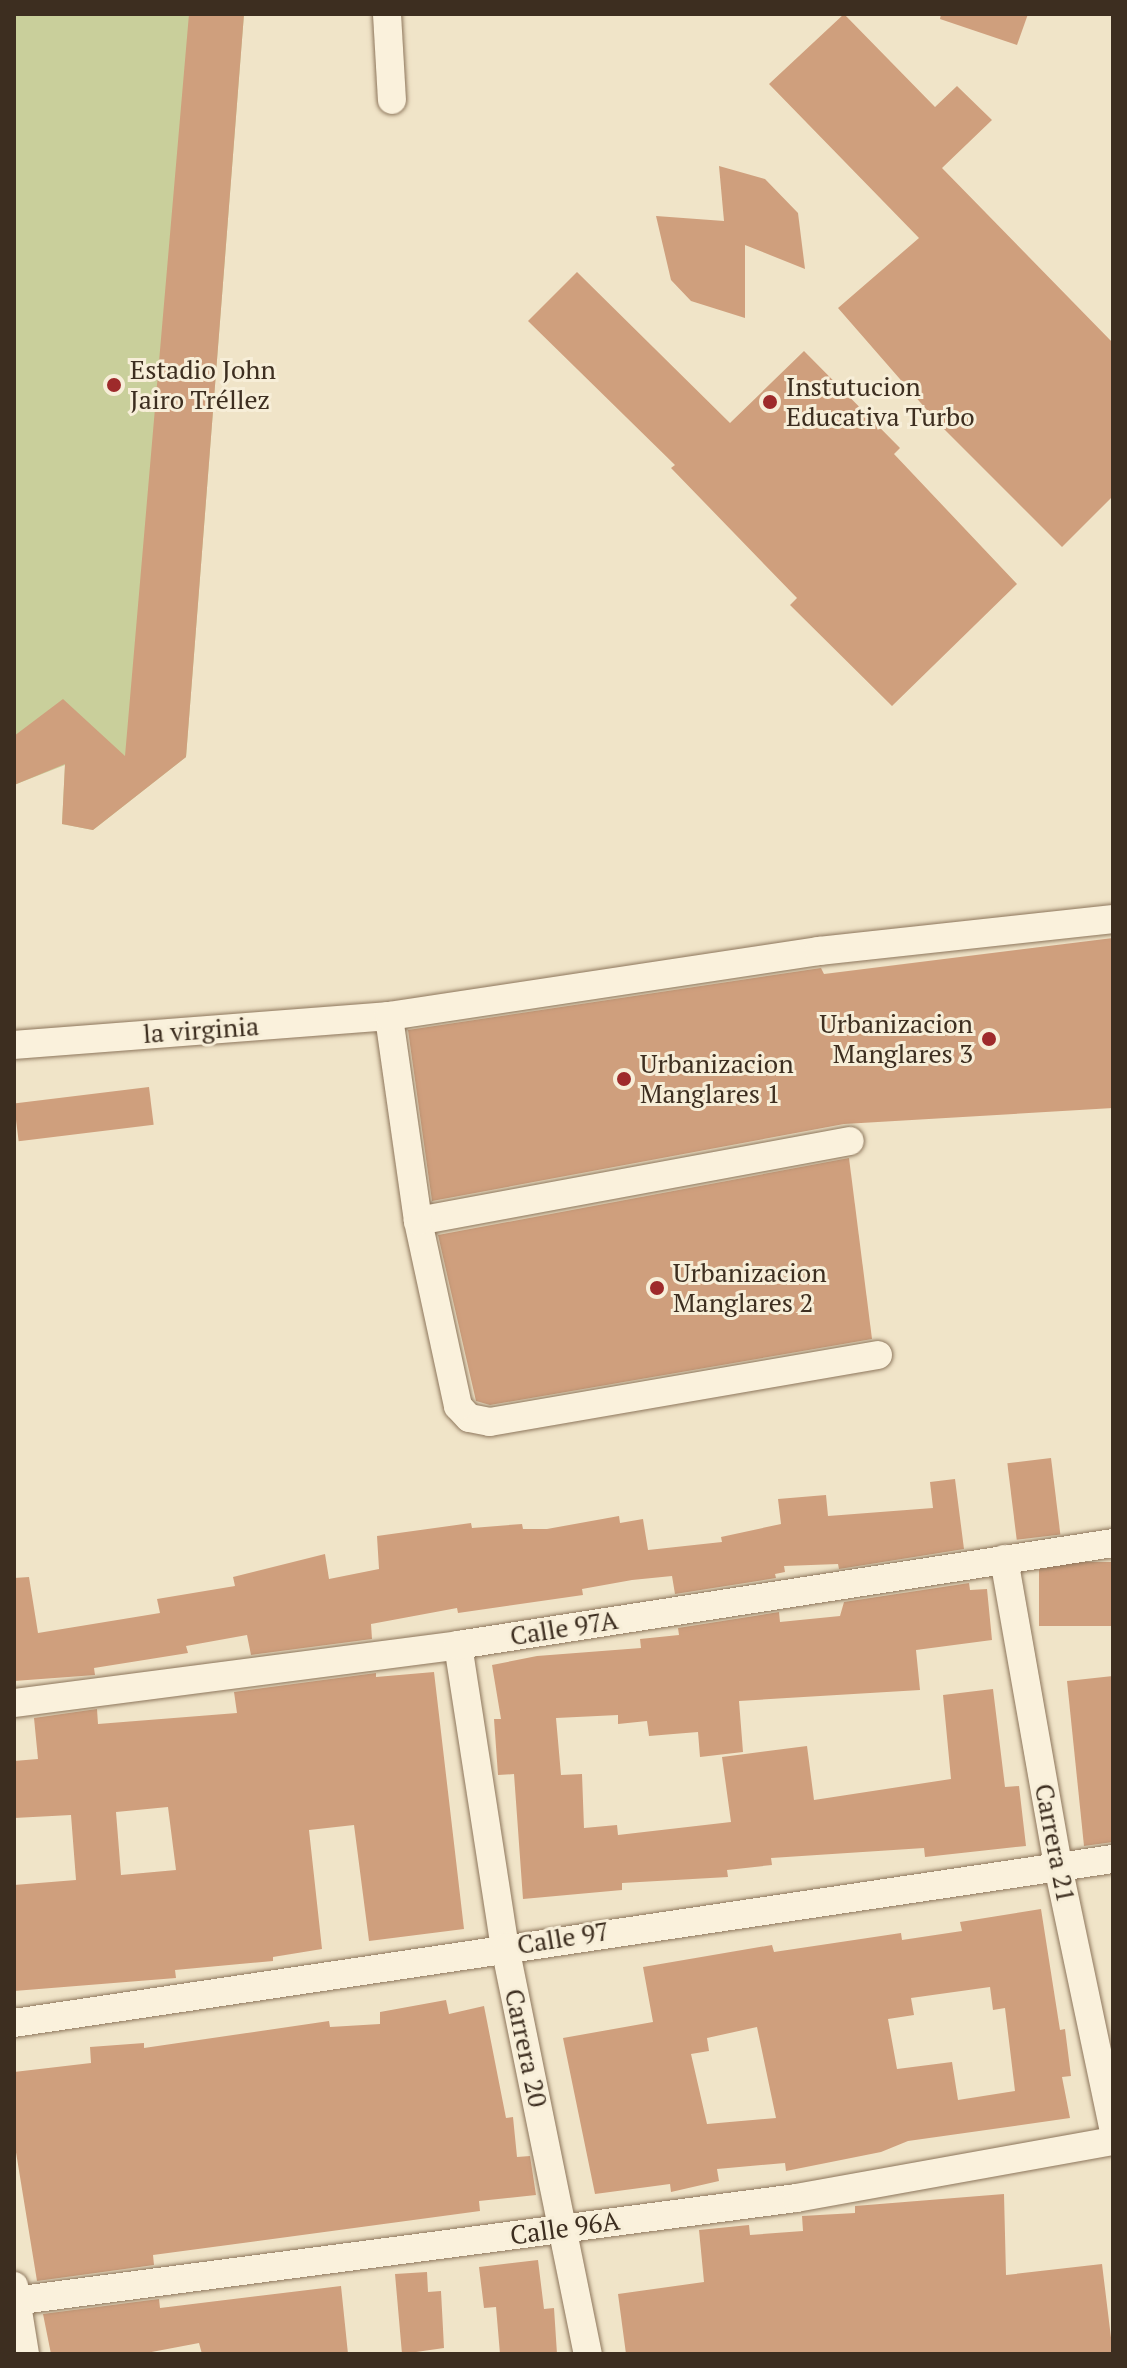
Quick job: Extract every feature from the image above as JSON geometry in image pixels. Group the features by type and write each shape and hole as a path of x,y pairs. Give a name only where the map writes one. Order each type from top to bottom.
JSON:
{"street":[{"path":"387,14 392,100"},
{"name":"la virginia","path":"14,1045 389,1016 819,951 1113,919"},
{"path":"389,1016 418,1221 458,1406 469,1418 490,1422 878,1355"},
{"path":"418,1221 850,1141"},
{"name":"Calle 97A","path":"14,1703 458,1645 1113,1543"},
{"name":"Carrera 21","path":"1004,1559 1058,1866 1113,2126"},
{"name":"Carrera 20","path":"458,1645 505,1947 588,2354"},
{"name":"Calle 97","path":"14,2023 505,1947 1113,1859"},
{"name":"Calle 96A","path":"15,2296 796,2198 1113,2141"},
{"path":"15,2296 25,2354"}],"green space":[{"name":"Estadio John Jairo Tréllez","path":"14,14 244,14 186,757 93,830 62,824 65,765 14,785"}],"building":[{"path":"189,14 244,14 186,757 93,830 62,824 65,764 14,785 14,736 63,699 125,756"},
{"path":"844,14 935,107 957,86 992,120 942,168 1113,343 1113,496 1062,547 940,425 838,308 919,238 769,84"},
{"path":"941,14 1028,14 1017,45 940,19"},
{"path":"719,166 765,179 798,213 805,269 745,245 745,318 691,301 671,280 656,216 724,221"},
{"path":"577,272 730,423 804,351 900,448 894,454 1017,584 892,706 790,605 797,598 671,468 675,465 528,321"},
{"name":"Urbanizacion Manglares 1","path":"1113,938 1113,1108 844,1124 432,1201 408,1030 821,968 824,974"},
{"path":"149,1087 154,1125 19,1141 14,1104"},
{"name":"Urbanizacion Manglares 2","path":"849,1158 872,1339 490,1405 476,1401 438,1235"},
{"path":"1051,1458 1060,1534 1017,1540 1007,1463"},
{"path":"955,1479 964,1549 839,1569 838,1564 784,1566 785,1572 775,1574 776,1578 675,1594 672,1576 632,1580 582,1589 583,1595 458,1613 457,1608 371,1624 372,1639 251,1655 247,1635 186,1646 188,1653 94,1668 95,1675 14,1681 14,1578 29,1577 38,1633 160,1613 157,1599 235,1586 233,1577 325,1554 329,1579 379,1569 377,1536 471,1523 472,1528 522,1524 523,1529 547,1529 619,1516 620,1523 643,1519 648,1550 722,1542 721,1537 781,1524 778,1499 826,1495 828,1516 933,1508 930,1482"},
{"path":"1039,1562 1113,1562 1113,1626 1039,1626"},
{"path":"969,1583 970,1590 987,1589 992,1640 916,1650 920,1690 739,1701 743,1752 700,1757 698,1732 649,1736 647,1721 618,1724 618,1715 556,1718 561,1775 582,1774 584,1828 617,1825 618,1835 731,1822 722,1757 807,1746 814,1800 951,1779 943,1695 993,1689 1005,1787 1019,1786 1026,1846 925,1857 924,1848 771,1858 772,1865 727,1870 728,1877 622,1883 622,1890 523,1899 514,1774 498,1775 494,1719 501,1719 492,1665 537,1656 641,1648 640,1639 679,1635 678,1628 779,1612 780,1622 840,1616 844,1602"},
{"path":"434,1672 464,1929 369,1941 354,1825 309,1830 322,1949 273,1957 273,1961 175,1970 176,1978 14,1991 14,1885 76,1880 71,1815 14,1818 14,1761 38,1759 34,1718 97,1709 98,1724 237,1713 234,1692 376,1673 376,1677","holes":["168,1807 176,1870 121,1875 116,1812"]},
{"path":"1113,1676 1113,1842 1084,1846 1067,1681"},
{"path":"1041,1909 1060,2030 1065,2029 1071,2076 1062,2077 1070,2118 908,2141 881,2152 786,2171 785,2163 717,2169 719,2181 671,2192 670,2184 595,2194 563,2038 653,2022 643,1967 772,1945 774,1952 901,1933 902,1940 962,1931 960,1922","holes":["990,1987 993,2010 1005,2008 1015,2091 958,2100 952,2062 897,2069 888,2019 914,2015 911,1998","757,2027 776,2118 707,2124 691,2054 709,2051 707,2038"]},
{"path":"446,2000 449,2014 484,2006 506,2118 513,2117 517,2157 530,2156 536,2195 479,2201 480,2211 153,2255 154,2265 37,2281 14,2140 14,2072 91,2063 90,2047 144,2043 144,2048 329,2021 330,2027 380,2024 380,2012"},
{"path":"1004,2194 1006,2275 1102,2264 1113,2354 626,2354 618,2294 704,2282 699,2230 749,2225 750,2235 803,2231 802,2216 855,2213 855,2206"},
{"path":"538,2260 544,2309 554,2308 557,2354 500,2354 496,2307 484,2308 479,2267"},
{"path":"427,2272 428,2292 441,2291 444,2348 402,2354 395,2274"},
{"path":"341,2286 348,2354 202,2354 199,2343 141,2354 51,2354 43,2314 159,2299 160,2308"}],"place":[{"name":"Estadio John Jairo Tréllez","path":"114,385"},
{"name":"Instutucion Educativa Turbo","path":"770,402"},
{"name":"Urbanizacion Manglares 3","path":"989,1039"},
{"name":"Urbanizacion Manglares 1","path":"624,1079"},
{"name":"Urbanizacion Manglares 2","path":"657,1288"}]}
